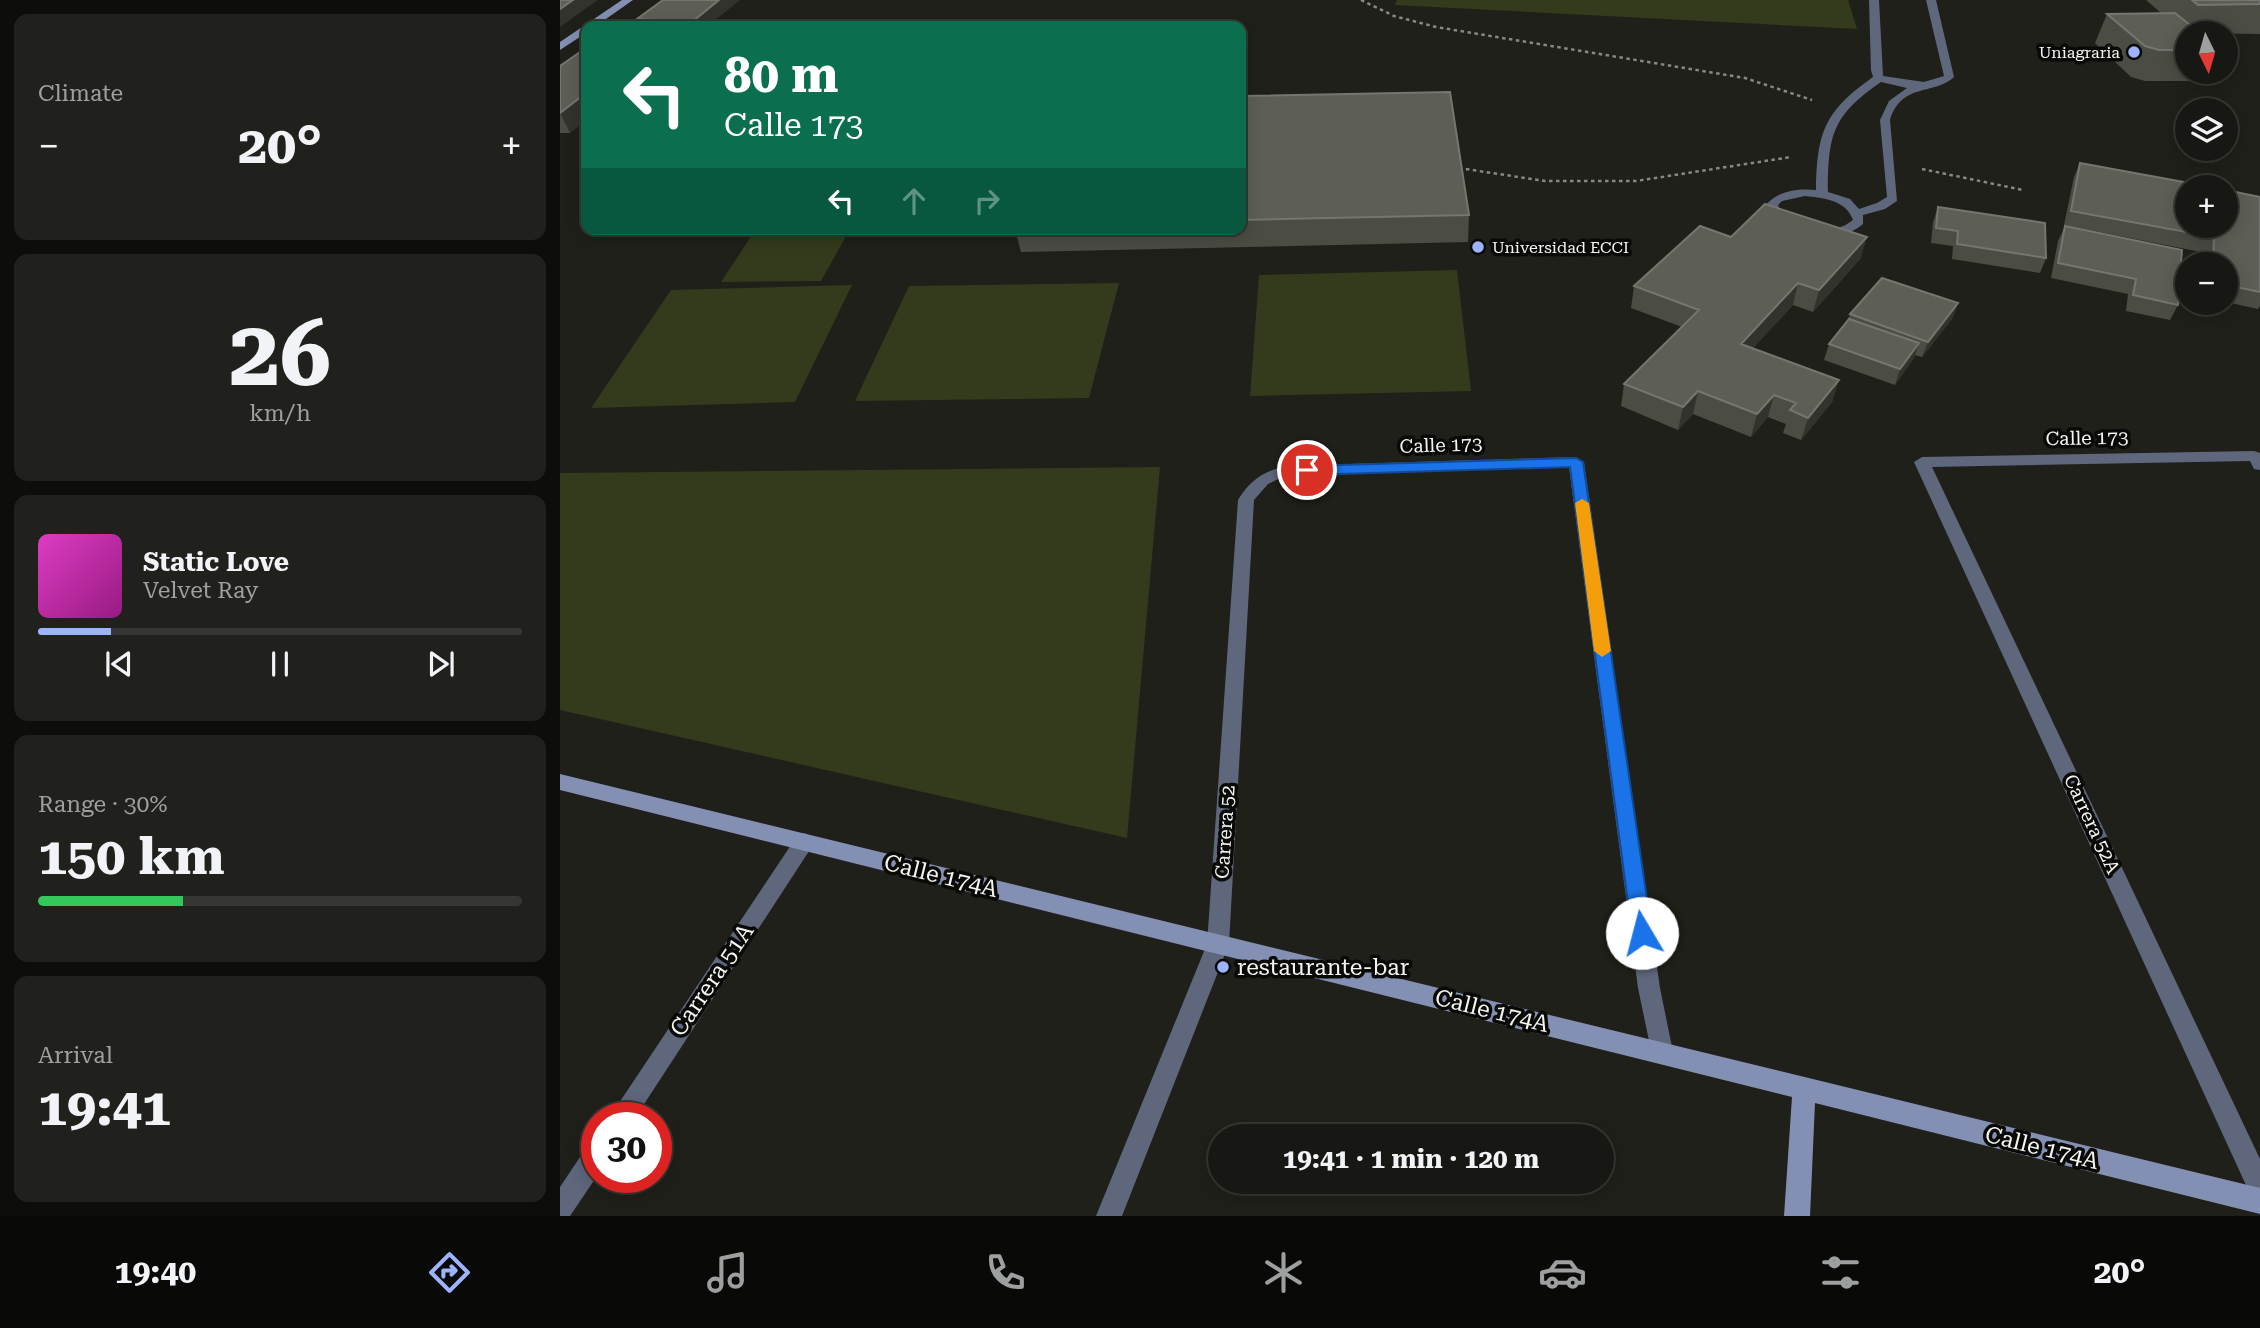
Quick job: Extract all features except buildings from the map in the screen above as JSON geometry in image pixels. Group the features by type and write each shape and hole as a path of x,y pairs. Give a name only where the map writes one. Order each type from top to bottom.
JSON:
{"street":[{"path":"599,21 628,0"},
{"path":"1874,0 1876,70 1879,78"},
{"path":"1822,193 1823,153 1839,110 1879,78 1918,85 1933,84 1949,77 1931,0"},
{"path":"560,47 581,34"},
{"path":"1858,213 1881,206 1893,198 1886,113 1891,105 1918,85"},
{"path":"1805,192 1822,193 1850,204 1858,213 1859,221 1854,229 1826,236 1792,229 1779,222 1772,214 1772,205 1778,198 1805,192"},
{"name":"Calle 173","path":"1922,462 2257,460"},
{"name":"Calle 173","path":"1307,470 1576,462 1649,988 1661,1052"},
{"name":"Carrera 52A","path":"1922,462 2260,1187"},
{"name":"Carrera 52","path":"1109,1216 1217,944 1246,500 1254,486 1267,476 1285,471 1307,470"},
{"name":"Calle 174A","path":"560,782 2260,1201"},
{"name":"Carrera 51A","path":"632,1102 804,842"},
{"path":"1797,1216 1804,1089"},
{"path":"560,1209 581,1178"}],"path":[{"path":"1361,0 1394,16 1436,27 1745,79 1839,110"},
{"path":"1457,168 1545,181 1636,181 1823,153"},
{"path":"1890,162 2023,190"}],"green space":[{"path":"1397,0 1848,0 1857,29 1395,5"},
{"path":"752,235 847,235 821,281 721,282"},
{"path":"1457,270 1471,391 1250,396 1259,275"},
{"path":"1119,283 1089,398 855,401 909,286"},
{"path":"852,285 795,402 591,408 671,290"},
{"path":"1160,467 1127,838 560,710 560,473"}],"slow traffic":[{"path":"1582,503 1602,651"}],"place":[{"name":"Uniagraria","path":"2134,52"},
{"name":"Universidad ECCI","path":"1478,247"},
{"name":"restaurante-bar","path":"1223,967"}],"route":[{"path":"1307,470 1576,462 1642,933"}]}
